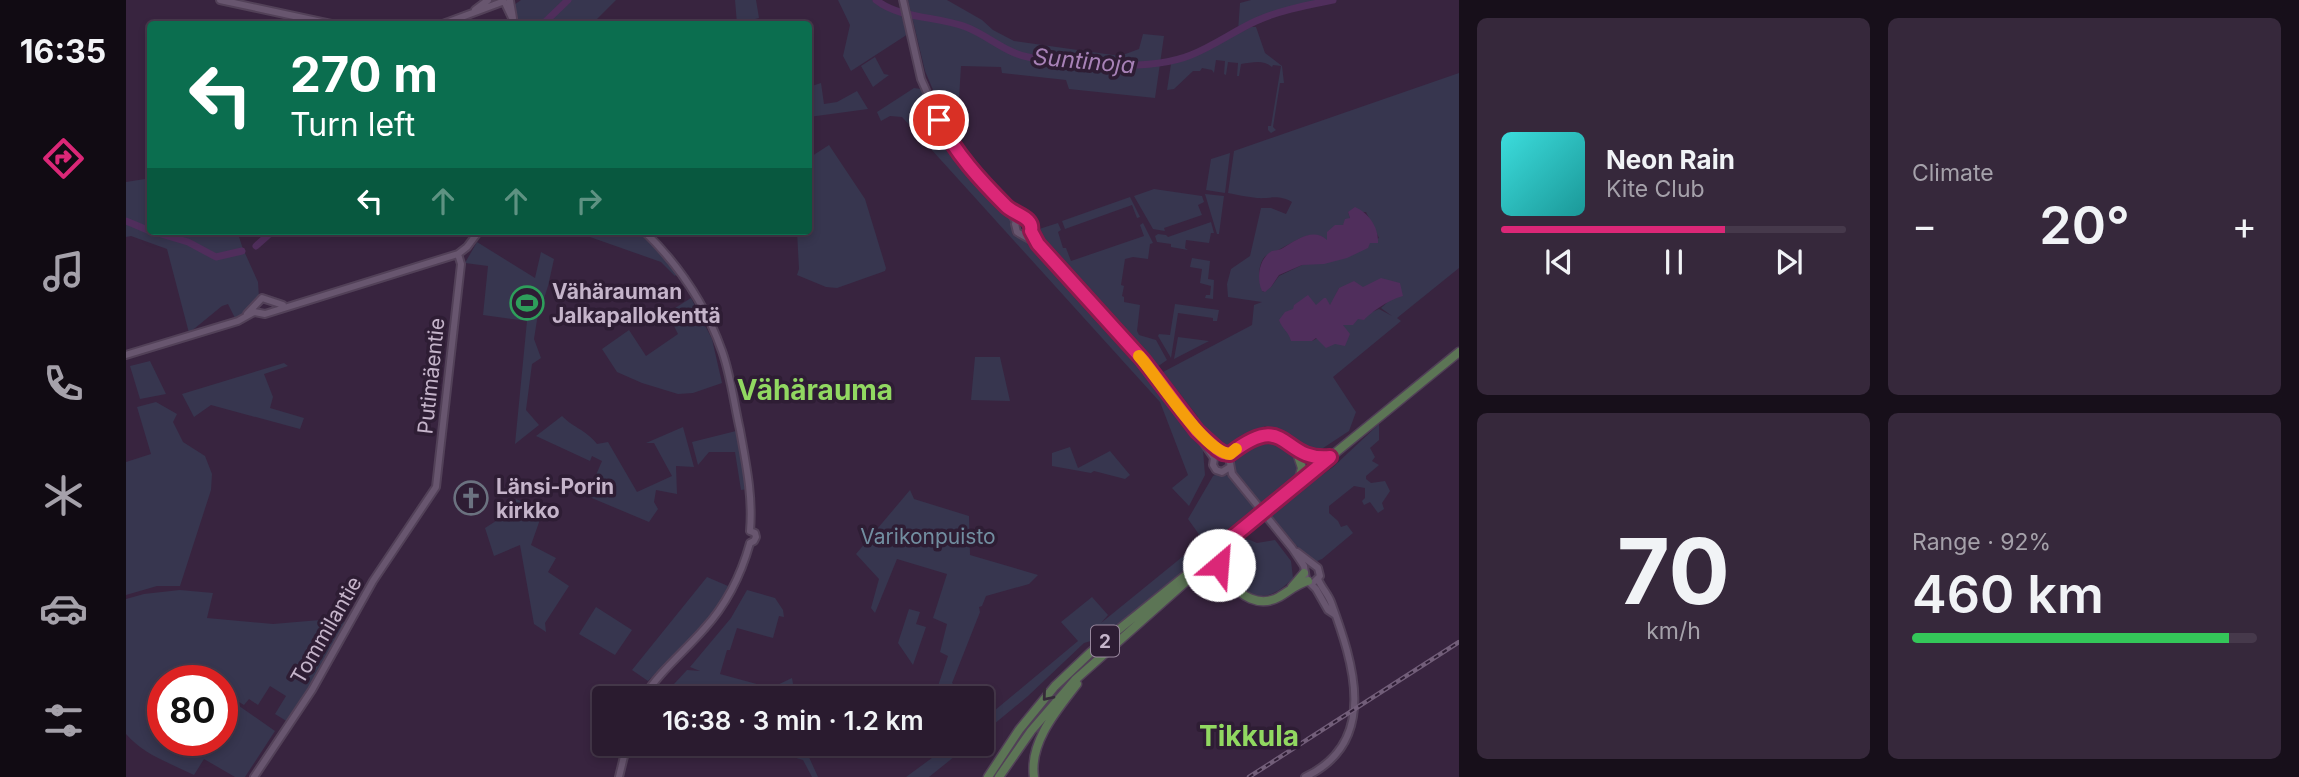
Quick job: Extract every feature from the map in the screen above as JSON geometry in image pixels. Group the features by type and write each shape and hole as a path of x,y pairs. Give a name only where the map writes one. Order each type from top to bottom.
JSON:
{"highway":[{"name":"2","path":"988,777 1019,730 1055,686 1090,652 1459,352"},
{"path":"1225,454 1257,437 1269,435 1280,437 1311,458 1330,457"},
{"path":"1230,465 1245,444"},
{"path":"1296,450 1302,468 1297,485"},
{"name":"2","path":"999,777 1052,705 1093,662 1193,576 1229,540"},
{"path":"1222,549 1218,562 1231,583"},
{"path":"1193,576 1210,571 1220,575 1245,596 1256,600 1276,598 1306,577"},
{"path":"1034,777 1034,754 1039,741 1059,708 1092,667 1093,662"}],"main road":[{"path":"220,0 317,21"},
{"path":"474,12 488,0"},
{"path":"903,0 921,79 942,127 969,166 1020,220 1031,223 1027,233"},
{"path":"451,21 506,1 514,21"},
{"path":"1020,220 1016,229 1027,233 1038,244 1143,360 1197,431 1214,458 1214,467 1240,485"},
{"path":"126,355 243,318 254,312 265,314 271,307 290,306 458,254 476,235"},
{"path":"649,235 675,264 700,303 723,353 749,480 750,531 756,537 750,543 740,575 727,600 651,686"},
{"name":"Putimäentie","path":"427,500 436,486 439,464 461,264 458,254"},
{"path":"243,318 260,299 264,298 271,307"},
{"path":"256,304 259,312"},
{"path":"1197,431 1225,454 1240,485 1292,548 1302,562 1306,577 1322,597 1328,610 1334,614"},
{"path":"1214,458 1225,454"},
{"path":"1222,472 1230,465"},
{"name":"Tommilantie","path":"254,777 312,690 373,581 427,500"},
{"path":"1292,548 1320,571 1318,579 1332,604 1353,672 1355,699 1346,739 1337,754 1322,768 1305,777"},
{"path":"1306,577 1307,567 1313,565"},
{"path":"1306,577 1318,579"},
{"path":"619,777 624,756"}],"green space":[{"path":"521,0 616,0 595,21 518,21 514,5"},
{"path":"735,0 756,0 759,18 737,21"},
{"path":"838,0 872,0 879,6 901,15 908,34 851,71 843,56 850,25"},
{"path":"908,0 947,0 1014,41 1120,56 1139,49 1143,34 1164,36 1155,98 1069,89 1066,80 1002,73 1001,67 961,66 958,115 945,118 925,71"},
{"path":"1251,0 1333,0 1284,12 1238,31 1240,3"},
{"path":"1251,27 1256,27 1265,53 1282,66 1284,83 1280,83 1273,127 1276,130 1271,133 1268,126 1271,126 1281,66 1272,67 1261,62 1241,64 1237,76 1238,63 1228,62 1226,75 1225,61 1216,60 1214,73 1202,68 1200,71 1193,71 1174,89 1167,90 1171,64 1191,58"},
{"path":"875,57 884,74 889,75 873,87 861,66"},
{"path":"1459,73 1459,268 1397,318 1401,321 1333,377 1356,412 1349,431 1314,454 1265,426 1223,451 1194,422 1198,417 1163,372 1252,325 1254,305 1262,302 1228,297 1227,284 1231,269 1250,256 1261,208 1271,208 1286,214 1292,202 1278,197 1257,198 1228,193 1234,151","holes":["1348,212 1366,212 1379,238 1302,265 1279,276 1271,287 1263,292 1259,271 1265,256 1311,235 1317,235 1327,241 1350,218","1363,287 1391,299 1381,308 1392,316 1379,309 1312,341 1292,341 1290,334 1332,304 1339,288"]},
{"path":"821,83 824,104 837,102 857,91 868,109 812,117 812,86"},
{"path":"914,88 921,89 966,162 1014,218 1012,234 1040,246 1156,376 1203,450 1205,475 1189,506 1172,488 1188,475 1160,402 902,117 890,116 881,121 877,112"},
{"path":"829,145 865,199 885,271 837,288 826,287 797,275 797,235 812,235 812,156"},
{"path":"1230,153 1225,193 1206,190 1211,159"},
{"path":"145,179 147,235 238,235 243,249 237,252 244,251 258,282 259,298 243,317 235,318 228,304 189,333 167,249 131,236 126,237 126,182"},
{"path":"1154,189 1202,196 1204,202 1198,205 1202,215 1164,228 1165,231 1153,229 1134,196"},
{"path":"1205,194 1224,196 1219,234 1217,234"},
{"path":"1130,197 1140,217 1137,218 1132,205 1065,229 1062,221"},
{"path":"1211,222 1214,233 1211,233 1209,243 1186,240 1185,248 1188,250 1157,242 1155,236 1158,234 1168,237"},
{"path":"1058,223 1063,248 1066,248 1071,261 1144,236 1140,225 1143,223 1153,243 1150,244 1148,259 1125,259 1122,296 1124,302 1140,305 1137,331 1139,335 1156,340 1167,360 1157,367 1042,237 1039,229"},
{"path":"584,235 646,235 680,272 675,276 661,262"},
{"path":"477,242 535,278 541,252 554,259 537,320 534,339 541,358 532,364 526,410 539,425 515,444 527,321 483,315 488,266 465,263"},
{"path":"1192,258 1210,261 1208,279 1214,280 1213,299 1205,298 1210,295 1211,286 1200,283 1202,269 1190,267"},
{"path":"691,298 712,339 722,383 693,393 678,394 617,372 602,349 629,330 646,356 678,334 674,326 682,322 675,308"},
{"path":"1175,304 1219,310 1217,321 1213,321 1213,318 1178,313 1171,358 1158,336 1170,335"},
{"path":"1178,337 1209,341 1174,359"},
{"path":"975,357 1000,357 1010,401 971,400"},
{"path":"150,361 166,394 140,399 130,366"},
{"path":"284,363 288,366 264,374 273,397 270,408 304,418 300,429 211,405 194,417 182,394"},
{"path":"156,402 177,414 173,422 183,442 205,456 212,474 211,490 180,586 157,586 126,595 126,462 151,454 137,407"},
{"path":"562,416 597,444 608,442 637,492 672,476 654,443 646,443 683,427 694,467 676,466 677,494 656,490 654,502 658,509 649,522 587,496 602,461 592,456 590,461 536,436"},
{"path":"1379,424 1379,440 1370,448 1375,457 1372,461 1379,465 1366,479 1371,483 1385,481 1390,491 1382,503 1384,509 1378,513 1370,502 1364,505 1362,501 1365,498 1365,488 1354,486 1329,506 1329,513 1341,527 1347,525 1353,533 1315,562 1306,557 1269,513 1333,467"},
{"path":"736,431 747,489 741,490 735,452 709,452 698,465 692,442"},
{"path":"1264,438 1280,442 1290,449 1298,461 1298,469 1296,477 1285,491 1263,508 1234,471 1234,463 1250,443"},
{"path":"1070,447 1078,468 1110,451 1130,475 1125,479 1094,471 1091,473 1052,466 1052,453"},
{"path":"1222,472 1240,485 1262,512 1210,549 1101,638 1084,643 994,724 994,711 1078,641 1061,622 1092,597 1108,615 1101,623 1203,540 1188,519 1213,476"},
{"name":"Varikonpuisto","path":"910,490 914,499 969,516 970,555 1038,575 1029,584 986,596 979,607 980,612 952,683 955,686 938,686 948,656 940,652 947,624 933,618 947,574 897,559 875,613 871,608 879,579 856,554"},
{"path":"516,499 543,511 531,545 556,558 548,572 569,586 545,623 546,632 534,624 520,545 494,556 485,528 510,512"},
{"path":"1243,537 1257,543 1275,540 1291,561 1293,578 1270,595 1248,592 1226,567 1224,560 1224,553"},
{"path":"707,577 728,586 723,598 705,623 648,681 632,670"},
{"path":"180,590 213,593 207,618 273,624 336,617 347,623 288,722 275,714 286,696 270,686 258,705 249,699 244,705 238,701 238,665 147,665 147,752 126,734 126,599"},
{"path":"747,590 775,598 783,610 784,617 779,616 773,638 737,628 720,674 764,686 672,686 687,670 700,671 690,667 731,618"},
{"path":"596,607 632,630 615,655 579,634"},
{"path":"909,609 920,612 916,624 926,627 913,665 898,643"},
{"path":"792,678 793,686 775,686"},
{"path":"238,705 275,731 245,777 235,777 204,759 194,775 155,756 238,756"},
{"path":"790,756 808,756 818,777 812,777 803,760"},
{"path":"935,756 955,756 929,777 906,777"}],"shaded area":[{"path":"1355,207 1365,213 1372,222 1378,243 1370,243 1368,248 1347,258 1324,264 1302,265 1279,275 1271,287 1265,292 1262,291 1260,269 1268,254 1311,235 1322,236 1327,240 1327,232 1335,225 1343,225 1345,219 1350,218 1348,212"},
{"path":"1381,278 1400,283 1403,296 1382,306 1364,320 1358,319 1353,325 1343,325 1350,334 1345,346 1335,344 1326,348 1316,338 1312,341 1291,341 1280,323 1279,320 1285,312 1293,309 1294,305 1308,295 1316,305 1326,298 1330,305 1339,288 1354,281 1363,287"}],"waterway":[{"path":"546,21 568,0"},
{"name":"Suntinoja","path":"876,0 896,11 966,27 1020,55 1065,63 1110,66 1155,63 1191,55 1265,17 1333,0"},
{"path":"126,221 147,230"},
{"path":"164,235 188,242 216,257 242,251"},
{"path":"256,246 268,235"}],"railway":[{"path":"1249,777 1459,642"}],"slow traffic":[{"path":"1139,356 1200,434 1223,453 1230,454 1236,449"}],"place":[{"name":"Vähärauman Jalkapallokenttä","path":"527,303"},
{"name":"Länsi-Porin kirkko","path":"471,498"}],"district":[{"name":"Vähärauma","path":"815,390"},
{"name":"Tikkula","path":"1249,736"}],"route":[{"path":"939,120 969,166 1009,209 1030,220 1031,231 1038,244 1143,360 1197,431 1217,449 1230,454 1250,440 1269,435 1280,437 1307,456 1330,457 1229,540 1220,554 1219,565"}]}
